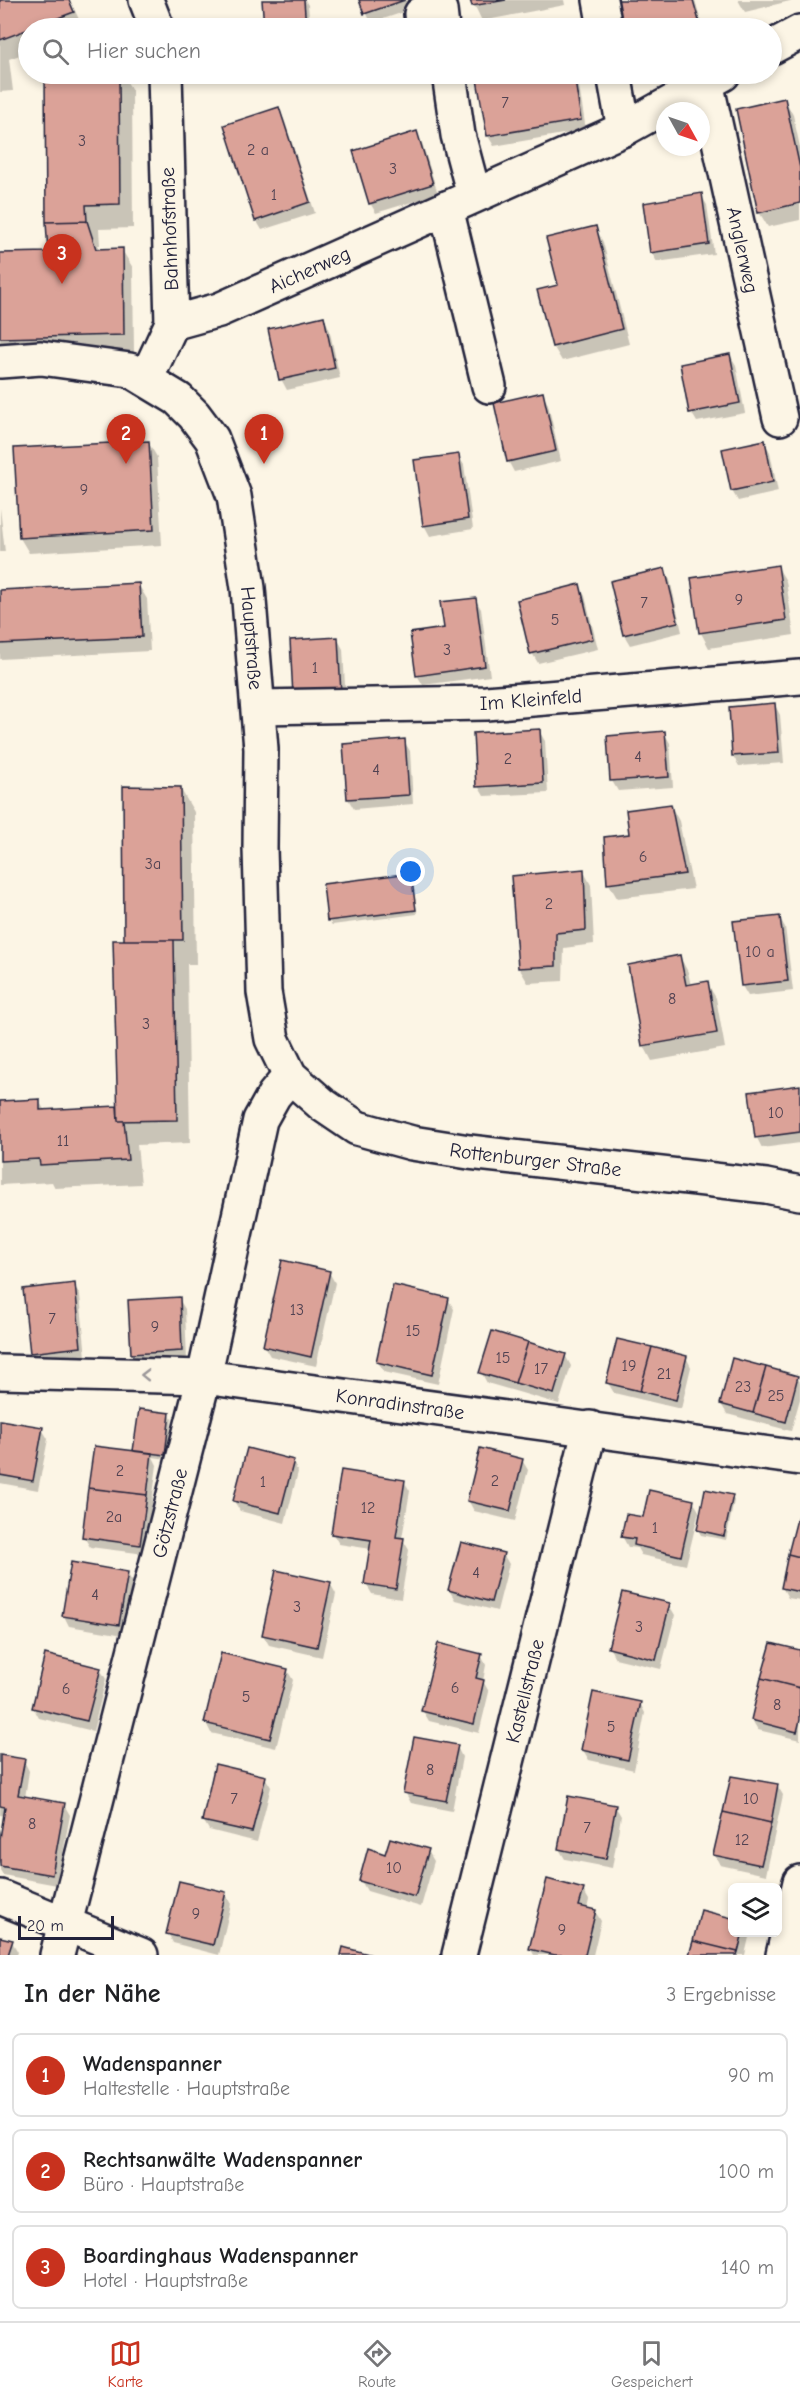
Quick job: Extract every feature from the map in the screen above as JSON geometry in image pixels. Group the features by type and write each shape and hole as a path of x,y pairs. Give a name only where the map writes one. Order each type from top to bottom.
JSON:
{"street":[{"path":"146,0 153,18"},
{"path":"600,0 603,18"},
{"path":"782,41 800,32"},
{"name":"Bahnhofstraße","path":"146,379 172,323 165,84"},
{"path":"450,84 458,135 460,201 489,386"},
{"path":"616,84 624,129"},
{"name":"Aicherweg","path":"172,323 219,310 624,129 703,84"},
{"name":"Anglerweg","path":"715,84 780,418"},
{"name":"Hauptstraße","path":"0,362 41,358 130,370 178,399 195,415 212,439 234,496 248,588 259,707 264,992 272,1039 290,1076"},
{"name":"Im Kleinfeld","path":"259,707 486,703 800,677"},
{"name":"Rottenburger Straße","path":"290,1076 323,1105 357,1128 412,1143 469,1152 766,1186 800,1193"},
{"name":"Götzstraße","path":"57,1955 204,1377 260,1120 274,1095 290,1076"},
{"name":"Konradinstraße","path":"0,1372 204,1377 800,1458"},
{"name":"Kastellstraße","path":"459,1955 590,1428"},
{"path":"783,1955 800,1882"},
{"path":"0,1897 141,1955"}],"building":[{"path":"0,0 69,0 74,12 58,18 18,18 18,33 0,40"},
{"path":"262,0 304,0 305,18 263,18"},
{"path":"359,0 405,0 364,14"},
{"path":"470,0 506,0 472,6"},
{"path":"613,0 693,0 698,18 618,18"},
{"path":"45,84 119,84 120,204 86,205 87,221 46,222"},
{"path":"478,84 576,84 581,120 487,136"},
{"path":"785,98 800,168 800,203 758,213 736,109"},
{"path":"279,107 310,202 255,221 224,125"},
{"path":"417,131 433,184 369,204 353,151"},
{"path":"702,193 709,244 650,253 643,203"},
{"path":"87,221 96,249 123,248 124,335 0,338 0,253 48,252 46,222"},
{"path":"596,226 622,329 552,347 537,290 558,285 546,238"},
{"path":"324,316 335,368 279,380 268,329"},
{"path":"730,354 740,403 689,413 680,364"},
{"path":"543,392 556,451 507,462 494,403"},
{"path":"765,440 773,482 731,491 722,449"},
{"path":"149,441 154,530 19,538 14,448"},
{"path":"459,454 468,519 423,526 414,460"},
{"path":"778,565 786,620 699,633 691,578"},
{"path":"665,568 678,622 623,635 610,581"},
{"path":"139,583 142,637 0,644 0,590"},
{"path":"580,584 593,639 530,654 517,600"},
{"path":"476,598 485,666 416,676 410,633 444,628 440,602"},
{"path":"338,637 341,694 293,696 290,640"},
{"path":"775,703 779,753 732,756 729,707"},
{"path":"540,729 543,783 476,787 473,733"},
{"path":"665,731 669,777 610,781 607,736"},
{"path":"405,739 409,795 347,799 343,744"},
{"path":"123,786 181,787 183,940 124,940"},
{"path":"671,804 685,874 607,884 604,837 629,834 626,810"},
{"path":"584,869 586,930 556,933 556,966 518,968 511,876"},
{"path":"411,873 416,910 327,921 323,884"},
{"path":"780,916 788,981 741,986 733,921"},
{"path":"113,940 174,940 177,1120 118,1121"},
{"path":"680,955 686,985 708,981 717,1033 642,1046 628,965"},
{"path":"800,1085 800,1132 755,1138 749,1092"},
{"path":"40,1099 40,1110 117,1106 118,1121 124,1121 128,1160 40,1165 39,1159 0,1161 0,1101"},
{"path":"282,1260 330,1271 311,1357 263,1346"},
{"path":"75,1283 81,1347 30,1353 23,1289"},
{"path":"393,1285 449,1298 432,1375 376,1362"},
{"path":"180,1297 182,1351 131,1354 128,1300"},
{"path":"492,1331 528,1342 515,1383 479,1373"},
{"path":"617,1339 652,1347 640,1391 606,1383"},
{"path":"528,1342 566,1354 554,1394 515,1383"},
{"path":"652,1347 687,1356 676,1400 640,1391"},
{"path":"732,1358 766,1367 753,1413 720,1404"},
{"path":"766,1367 798,1376 786,1422 753,1413"},
{"path":"139,1409 170,1413 165,1455 133,1451"},
{"path":"0,1420 43,1427 33,1481 0,1475"},
{"path":"94,1446 152,1453 147,1495 88,1488"},
{"path":"247,1448 294,1460 280,1513 233,1501"},
{"path":"480,1448 523,1459 510,1511 467,1501"},
{"path":"341,1470 405,1480 396,1537 404,1538 396,1589 364,1584 371,1540 331,1534"},
{"path":"88,1488 147,1495 140,1545 82,1537"},
{"path":"705,1489 733,1495 724,1536 697,1530"},
{"path":"649,1490 694,1500 681,1556 634,1545 635,1539 621,1537 626,1514 643,1517"},
{"path":"798,1515 800,1516 800,1557 788,1554"},
{"path":"461,1542 504,1553 491,1602 448,1590"},
{"path":"788,1554 800,1557 800,1592 781,1588"},
{"path":"71,1562 128,1572 119,1625 62,1616"},
{"path":"276,1570 331,1582 317,1647 262,1635"},
{"path":"622,1592 670,1603 656,1660 608,1648"},
{"path":"438,1643 482,1654 476,1678 484,1680 474,1724 421,1711"},
{"path":"771,1643 800,1650 800,1688 761,1678"},
{"path":"221,1653 288,1669 270,1739 204,1723"},
{"path":"45,1654 101,1668 87,1721 32,1708"},
{"path":"761,1678 800,1688 800,1720 797,1732 751,1720"},
{"path":"593,1692 641,1702 628,1760 581,1750"},
{"path":"414,1737 458,1745 446,1801 403,1793"},
{"path":"0,1755 25,1759 18,1795 65,1803 52,1875 0,1866 0,1839 5,1807 0,1806"},
{"path":"215,1764 266,1776 252,1832 202,1821"},
{"path":"731,1776 778,1784 771,1823 723,1812"},
{"path":"568,1796 616,1805 606,1859 558,1849"},
{"path":"723,1812 771,1823 761,1865 713,1855"},
{"path":"390,1838 429,1849 415,1897 359,1881 368,1848 385,1854"},
{"path":"547,1879 584,1889 579,1906 596,1910 585,1955 555,1955 529,1949"},
{"path":"179,1881 226,1892 213,1945 166,1934"},
{"path":"701,1910 728,1917 728,1937 742,1937 738,1952 693,1941"},
{"path":"0,1937 13,1940 8,1955 0,1955"},
{"path":"693,1941 738,1952 737,1955 689,1955"},
{"path":"343,1947 372,1955 341,1955"}],"place":[{"name":"Boardinghaus Wadenspanner","path":"62,284"},
{"name":"Rechtsanwälte Wadenspanner","path":"126,464"},
{"name":"Wadenspanner","path":"264,464"}]}
